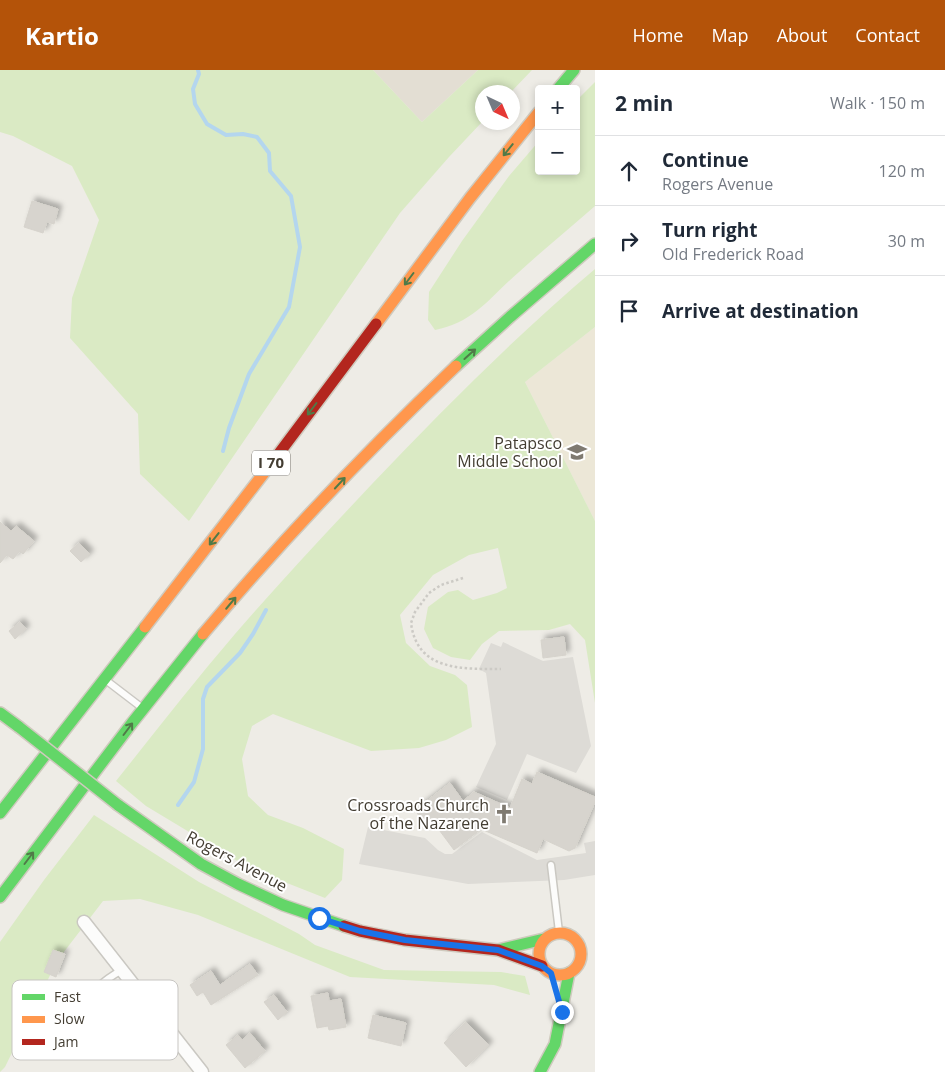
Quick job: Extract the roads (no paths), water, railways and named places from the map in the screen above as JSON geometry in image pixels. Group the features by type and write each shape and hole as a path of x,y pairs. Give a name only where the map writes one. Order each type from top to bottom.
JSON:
{"main road":[{"path":"561,85 574,70"},
{"name":"I 70","path":"0,813 226,523 470,198 535,117"},
{"path":"0,897 144,709 271,555 362,459 451,372 595,244"},
{"name":"Rogers Avenue","path":"0,712 118,805 201,864 238,884 292,908 360,931 405,940 498,950 547,969"},
{"path":"562,1012 547,969 539,955 541,944 553,933 559,932 588,938"},
{"path":"573,936 581,950 581,958 578,965"},
{"name":"Rogers Avenue","path":"498,950 544,940"},
{"path":"547,969 556,975 569,973 578,965 593,958"},
{"path":"540,1072 555,1044 569,973"}],"street":[{"path":"84,922 130,980"},
{"path":"178,1041 202,1072"}],"lane":[{"path":"105,679 144,709"},
{"path":"551,865 559,932"},
{"path":"105,980 122,970"}],"waterway":[{"path":"198,70 199,74 193,89 195,104 207,124 226,135 243,134 257,137 269,153 270,171 291,196 300,247 289,307 249,374 229,428 223,451"},
{"path":"178,805 194,782 203,749 203,699 207,687 240,653 266,610"}],"place":[{"name":"Patapsco Middle School","path":"577,452"},
{"name":"Crossroads Church of the Nazarene","path":"504,814"}]}
